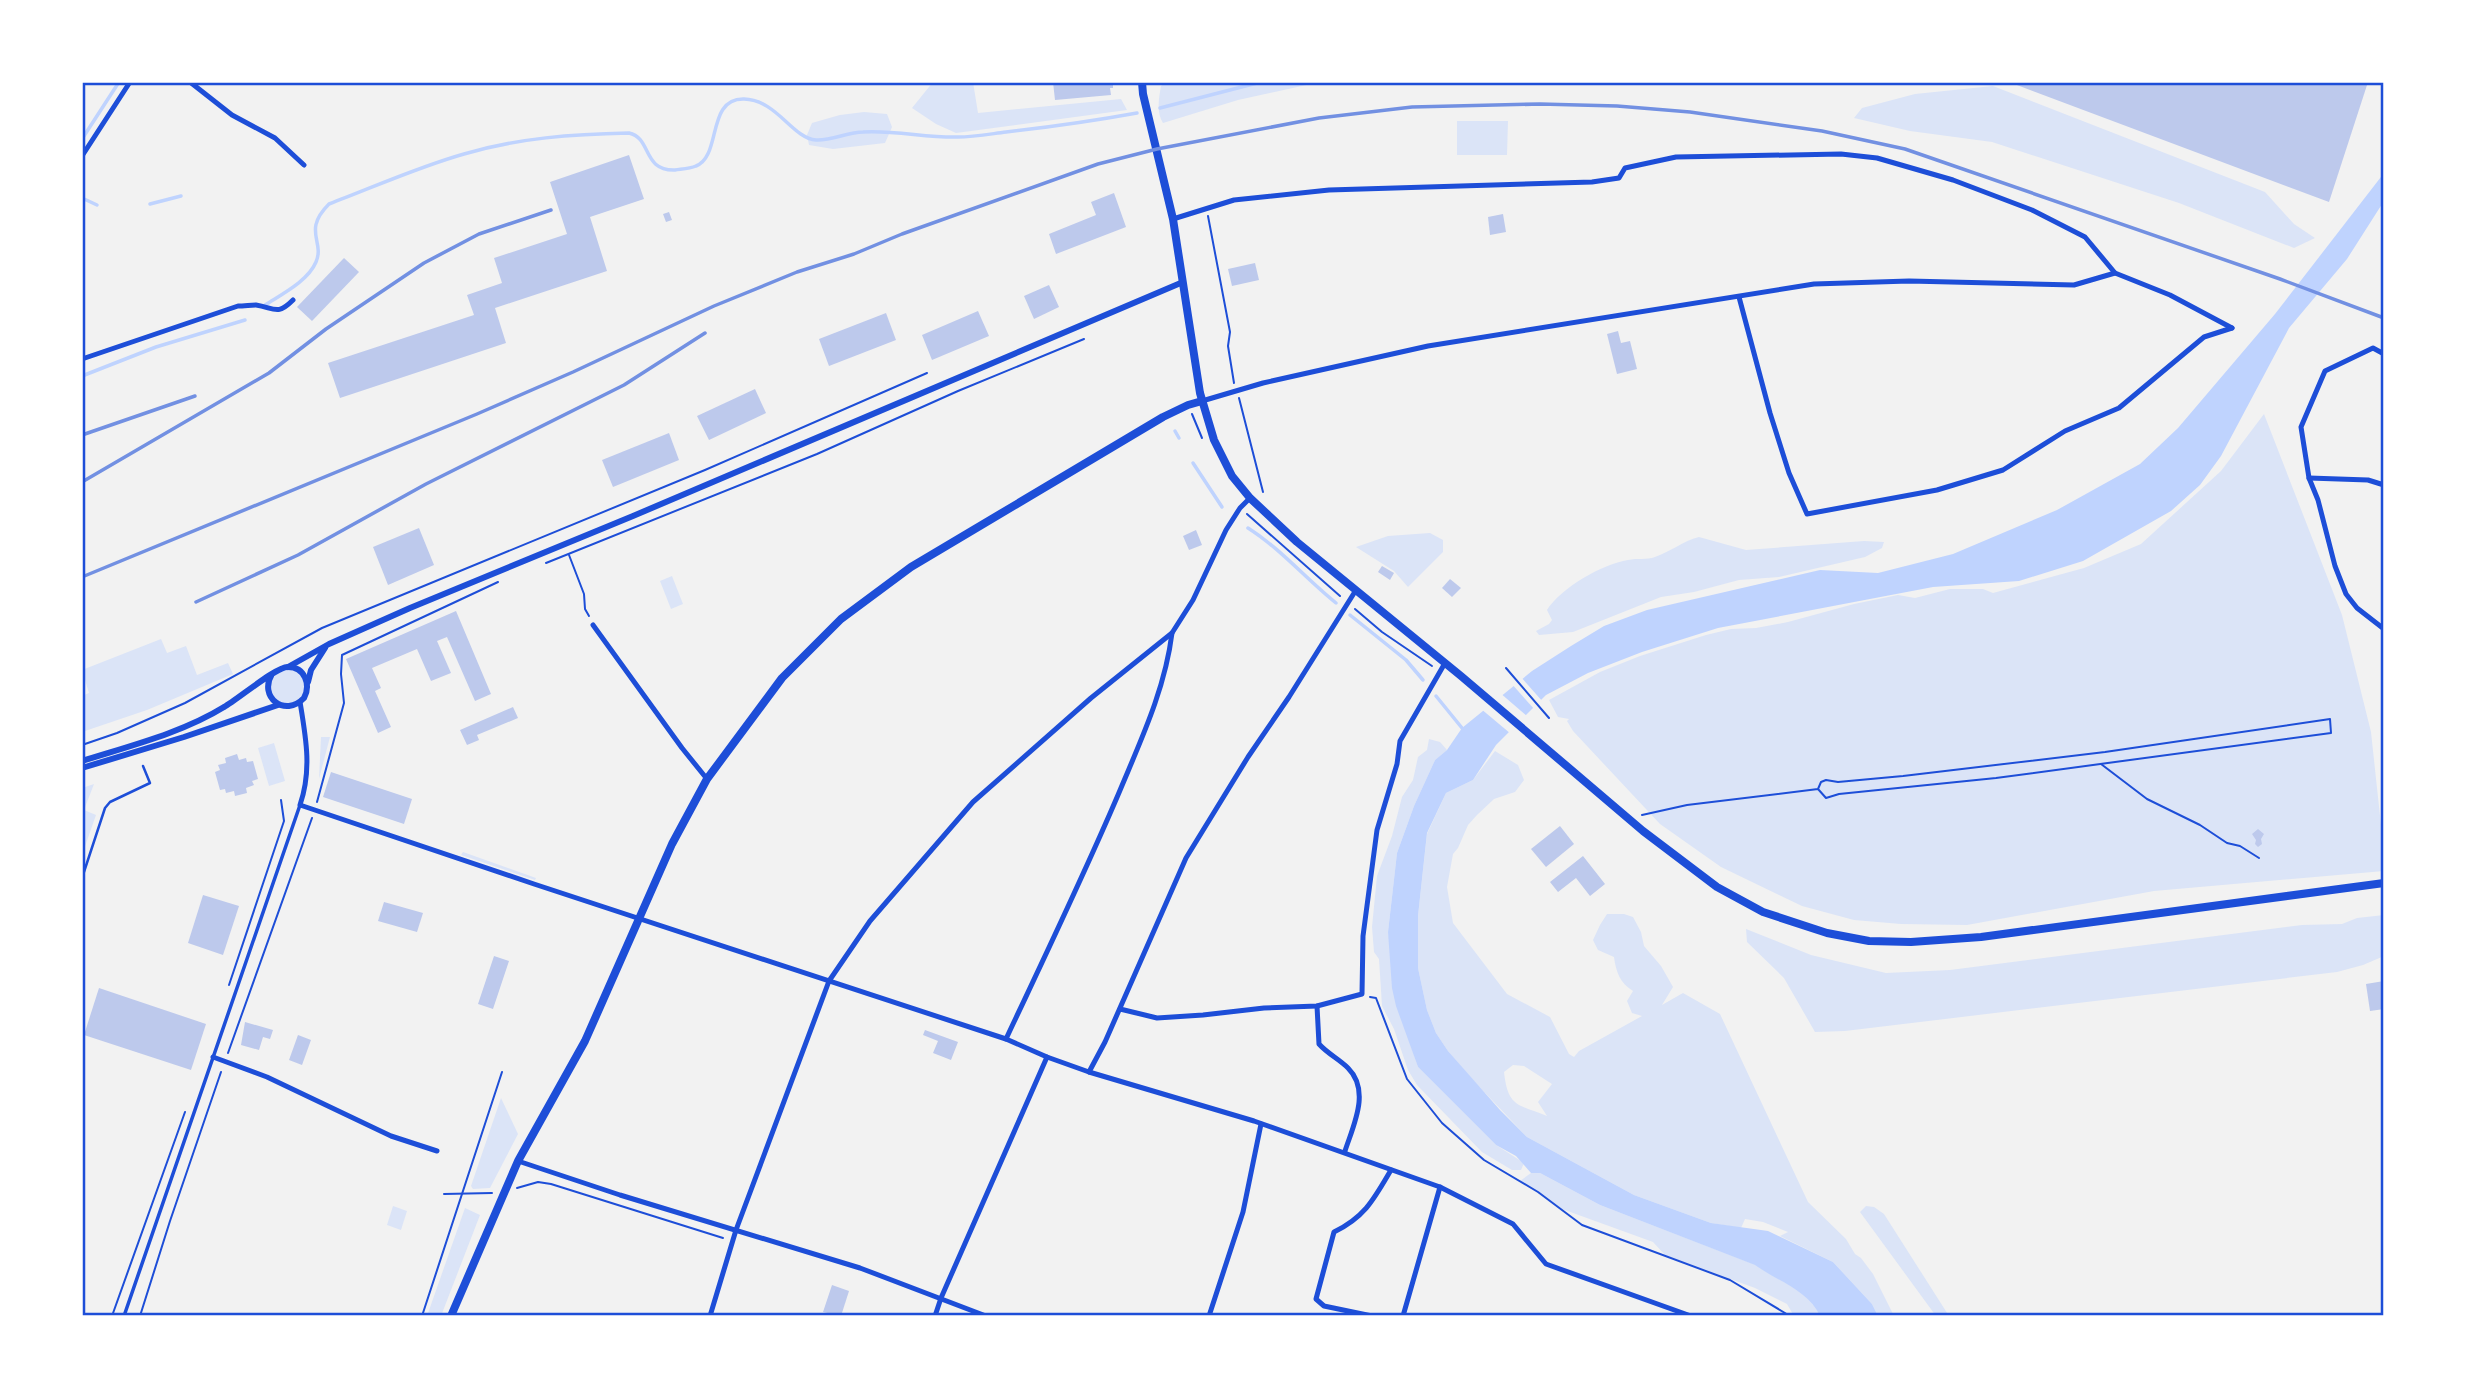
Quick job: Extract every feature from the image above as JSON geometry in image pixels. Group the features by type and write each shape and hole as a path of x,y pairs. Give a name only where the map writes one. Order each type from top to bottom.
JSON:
{"main road":[{"path":"1142,82 1173,219 1202,401 1219,452 1232,476 1250,498 1297,542 1461,676 1683,864 1717,887 1763,912 1827,933 1869,941 1911,942 1981,937 2384,883"},
{"path":"451,1316 518,1161 585,1041 639,918 707,779 782,678 841,619 911,567 1163,418 1202,401"}],"street":[{"path":"82,156 130,82"},
{"path":"190,82 232,116 275,138 304,165"},
{"path":"1136,82 1143,94"},
{"path":"1173,219 1234,200 1329,190 1592,182 1619,178 1625,168 1676,157 1840,154 1877,158 1953,180 2032,210 2085,237 2115,273 2170,295 2232,328 2204,337 2119,408 2065,431 2003,470 1937,490 1807,514 1789,473 1769,413 1739,297"},
{"path":"1202,401 1236,390 1428,346 1814,284 1909,281 2074,285 2115,273"},
{"path":"82,761 181,728 208,716 244,695 279,668 288,667 329,644 410,608 565,545 1183,282"},
{"path":"82,359 238,306 285,309 293,300"},
{"path":"2384,354 2373,348 2325,371 2301,426 2309,478 2346,594 2357,608 2384,629"},
{"path":"2309,478 2368,480 2384,485"},
{"path":"710,1316 732,1241 829,981 870,921 973,802 1080,706 1172,633 1193,600 1226,530 1250,498"},
{"path":"1089,1072 1186,858 1356,590"},
{"path":"593,625 707,779"},
{"path":"1006,1039 1095,850 1132,761 1168,667 1172,633"},
{"path":"82,768 278,705 292,706 300,702 306,694 311,670 329,644"},
{"path":"1119,1009 1157,1018 1317,1006 1362,995 1363,936 1377,830 1397,764 1400,741 1445,663"},
{"path":"288,667 300,671 307,684"},
{"path":"272,674 268,682 268,692 278,705"},
{"path":"124,1316 300,805 308,773 308,752 300,702"},
{"path":"300,805 1006,1039 1089,1072 1345,1151 1440,1187 1513,1224 1546,1264 1691,1316"},
{"path":"1317,1006 1319,1044 1351,1070 1360,1092 1358,1109 1345,1151"},
{"path":"213,1056 291,1087 391,1136 437,1151"},
{"path":"935,1316 1047,1057"},
{"path":"1209,1316 1243,1212 1261,1124"},
{"path":"518,1161 860,1268 985,1316"},
{"path":"1372,1316 1324,1306 1316,1299 1317,1288 1334,1232 1363,1213 1391,1170"},
{"path":"1403,1316 1440,1187"}],"lane":[{"path":"82,878 104,808 110,802 150,783 143,766"}],"path":[{"path":"1207,209 1230,332 1228,346 1236,390 1263,492"},
{"path":"546,563 817,454 967,387 1084,339"},
{"path":"82,745 117,733 185,703 322,628 705,470 927,373"},
{"path":"565,545 593,625"},
{"path":"238,1024 315,810 344,703 342,656 498,583"},
{"path":"1348,603 1382,632 1439,672"},
{"path":"1506,668 1549,718"},
{"path":"2330,719 2332,733 1996,778 1839,794 1826,798 1818,789 1821,782 1826,780 1838,782 2105,752 2330,719"},
{"path":"2100,763 2147,799 2259,858"},
{"path":"1642,815 1687,804 1818,789"},
{"path":"227,993 232,971 284,821 281,800"},
{"path":"1362,995 1376,998 1407,1079 1442,1123 1484,1160 1538,1192 1582,1226 1730,1280 1790,1316"},
{"path":"422,1316 502,1072"},
{"path":"140,1316 215,1090"},
{"path":"112,1316 185,1112"},
{"path":"444,1194 504,1193 538,1182 551,1184 732,1241"}],"shaded area":[{"path":"933,82 973,82 978,113 1121,99 1127,110 956,133 912,108"},
{"path":"1167,82 1320,82 1238,100 1163,123 1159,114 1159,100 1161,86"},
{"path":"1765,82 1878,82 1852,85"},
{"path":"1993,86 2265,192 2294,224 2315,238 2294,248 2179,203 1992,142 1910,131 1854,118 1862,108 1915,94"},
{"path":"864,112 887,114 892,127 885,143 833,149 809,145 807,135 812,123"},
{"path":"1457,121 1508,121 1507,155 1457,155"},
{"path":"2264,414 2342,615 2371,732 2384,871 2154,891 1967,925 1854,920 1802,906 1721,867 1660,824 1573,731 1567,721 1569,719 1558,717 1549,700 1600,672 1706,635 1788,622 1898,595 1915,598 1950,589 1983,589 1993,593 2084,568 2141,544 2221,471"},
{"path":"1430,533 1443,540 1443,552 1408,587 1394,571 1356,547 1388,536"},
{"path":"1699,537 1746,550 1864,541 1884,542 1882,548 1865,557 1779,577 1739,580 1694,592 1661,597 1573,632 1539,635 1536,631 1552,620 1547,610 1553,602 1583,578 1618,562 1655,557"},
{"path":"672,576 683,604 671,609 660,581"},
{"path":"161,639 167,653 186,646 197,675 228,663 233,674 147,710 82,732 82,696 89,693 82,670"},
{"path":"288,670 300,675 305,687 300,699 288,704 276,699 271,687 276,675"},
{"path":"321,737 330,737 319,779"},
{"path":"1429,739 1440,742 1447,750 1435,760 1397,853 1388,932 1409,1040 1418,1067 1496,1145 1524,1163 1521,1170 1512,1170 1482,1152 1417,1085 1408,1070 1394,1029 1382,1006 1379,959 1374,952 1372,927 1377,876 1392,836 1402,797 1413,780 1418,757 1427,750"},
{"path":"274,743 285,781 269,786 258,748"},
{"path":"1495,751 1518,765 1524,780 1515,792 1494,799 1468,825 1453,854 1447,887 1453,923 1507,994 1550,1017 1569,1054 1574,1057 1579,1051 1642,1016 1632,1013 1627,1001 1633,991 1619,977 1614,957 1598,950 1593,940 1607,914 1633,917 1641,932 1644,946 1661,966 1673,987 1662,1005 1683,993 1720,1014 1808,1202 1846,1239 1855,1254 1861,1258 1873,1274 1894,1316 1878,1316 1872,1304 1833,1262 1780,1236 1788,1232 1763,1222 1745,1219 1741,1228 1711,1223 1634,1195 1527,1137 1448,1051 1436,1033 1427,1010 1418,968 1418,916 1427,834 1446,793 1473,780","holes":["1513,1065 1524,1066 1552,1084 1538,1102 1547,1116 1516,1103 1508,1092 1504,1072"]},
{"path":"94,784 84,810 96,815 82,855 82,788"},
{"path":"463,852 536,878 535,880 461,855"},
{"path":"2384,915 2384,956 2337,972 1845,1031 1815,1032 1784,978 1747,942 1746,929 1811,955 1886,973 1950,970 2302,925 2342,924 2357,918"},
{"path":"501,1098 518,1134 490,1188 473,1189 471,1186"},
{"path":"1531,1173 1540,1173 1600,1205 1756,1265 1808,1299 1820,1316 1794,1316 1787,1304 1755,1288 1665,1255 1653,1242 1562,1209 1520,1181"},
{"path":"393,1206 407,1211 401,1230 387,1225"},
{"path":"1866,1206 1874,1207 1884,1214 1949,1316 1936,1316 1860,1212"},
{"path":"465,1208 480,1215 441,1316 427,1316"}],"water":[{"path":"2384,173 2384,201 2347,259 2289,328 2221,456 2200,485 2171,511 2083,561 2019,581 1933,587 1718,628 1642,652 1588,673 1546,695 1496,745 1473,780 1446,793 1427,833 1418,916 1418,968 1427,1010 1436,1033 1448,1051 1500,1110 1527,1137 1634,1195 1711,1223 1768,1231 1833,1262 1872,1304 1878,1316 1820,1316 1808,1299 1755,1265 1600,1205 1540,1173 1531,1173 1516,1156 1496,1145 1418,1067 1392,988 1388,932 1397,853 1435,760 1447,750 1462,728 1532,671 1604,626 1647,610 1820,570 1878,573 1953,554 2057,510 2140,464 2178,428 2275,314"}],"pier":[{"path":"1520,676 1543,702 1535,710 1511,683"},
{"path":"1499,692 1528,717 1511,734 1480,708"}],"building":[{"path":"1053,82 1113,82 1113,88 1110,88 1111,95 1055,100"},
{"path":"2009,82 2368,82 2329,202"},
{"path":"629,155 644,199 590,217 607,271 495,308 506,343 340,398 328,363 474,315 467,295 502,283 494,258 567,234 550,182"},
{"path":"1114,193 1126,227 1056,254 1049,234 1096,215 1091,202"},
{"path":"669,212 672,220 666,222 663,214"},
{"path":"1503,214 1506,232 1490,235 1488,217"},
{"path":"344,258 359,272 312,321 297,307"},
{"path":"1255,263 1259,280 1232,286 1228,269"},
{"path":"1049,285 1059,307 1034,319 1024,296"},
{"path":"978,311 989,336 932,360 922,335"},
{"path":"886,313 896,340 829,366 819,339"},
{"path":"1618,331 1621,343 1630,341 1637,369 1617,374 1607,334"},
{"path":"755,389 766,413 709,440 697,416"},
{"path":"669,433 679,460 613,487 602,460"},
{"path":"419,528 434,565 388,585 373,547"},
{"path":"1196,530 1202,545 1189,550 1183,536"},
{"path":"1382,566 1394,573 1390,580 1378,572"},
{"path":"1450,579 1461,588 1452,597 1442,588"},
{"path":"456,611 491,694 475,701 447,637 437,641 451,673 431,681 417,649 372,668 381,688 375,691 391,727 378,733 346,659"},
{"path":"513,707 518,718 477,735 479,740 467,745 460,730"},
{"path":"237,754 239,760 246,758 247,762 253,761 258,779 252,781 254,785 246,788 247,793 235,796 234,791 226,793 225,789 220,790 215,772 220,770 218,765 226,763 225,758"},
{"path":"331,772 412,799 404,824 323,797"},
{"path":"1560,826 1574,844 1546,867 1531,849"},
{"path":"2258,829 2264,834 2262,844 2258,847 2252,834"},
{"path":"1583,856 1605,884 1590,896 1576,878 1558,892 1550,882"},
{"path":"203,895 239,906 223,955 188,943"},
{"path":"384,902 423,913 417,932 378,921"},
{"path":"494,956 509,961 493,1009 478,1004"},
{"path":"2384,981 2384,1009 2370,1011 2366,984"},
{"path":"99,988 206,1024 191,1070 84,1035"},
{"path":"245,1022 273,1030 270,1039 263,1037 259,1050 241,1045"},
{"path":"925,1030 958,1042 951,1060 933,1053 938,1041 923,1035"},
{"path":"298,1035 311,1040 302,1065 289,1060"},
{"path":"832,1285 849,1291 841,1316 823,1312"}],"waterway":[{"path":"82,139 119,82"},
{"path":"1160,108 1261,82"},
{"path":"265,305 294,286 312,269 318,255 315,229 321,213 329,204 430,165 505,144 587,134 629,133 641,141 657,165 675,170 696,166 704,160 724,108 732,101 744,99 766,106 799,133 816,140 857,132 970,136 1137,113"},
{"path":"150,204 181,196"},
{"path":"82,198 97,205"},
{"path":"82,376 156,347 245,320"},
{"path":"1175,431 1179,438"},
{"path":"1193,463 1222,507"},
{"path":"1248,528 1336,603"},
{"path":"1350,615 1406,660 1423,680"},
{"path":"1436,696 1462,728"}],"railway":[{"path":"82,577 477,414 714,306 797,272 854,254 902,234 1098,164 1157,149 1319,118 1412,107 1540,104 1617,106 1690,112 1822,131 1905,149 2280,279 2384,318"},
{"path":"82,482 269,373 326,329 424,263 479,234 551,210"},
{"path":"196,602 298,555 426,484 624,385 705,333"},
{"path":"82,435 195,396"}]}
